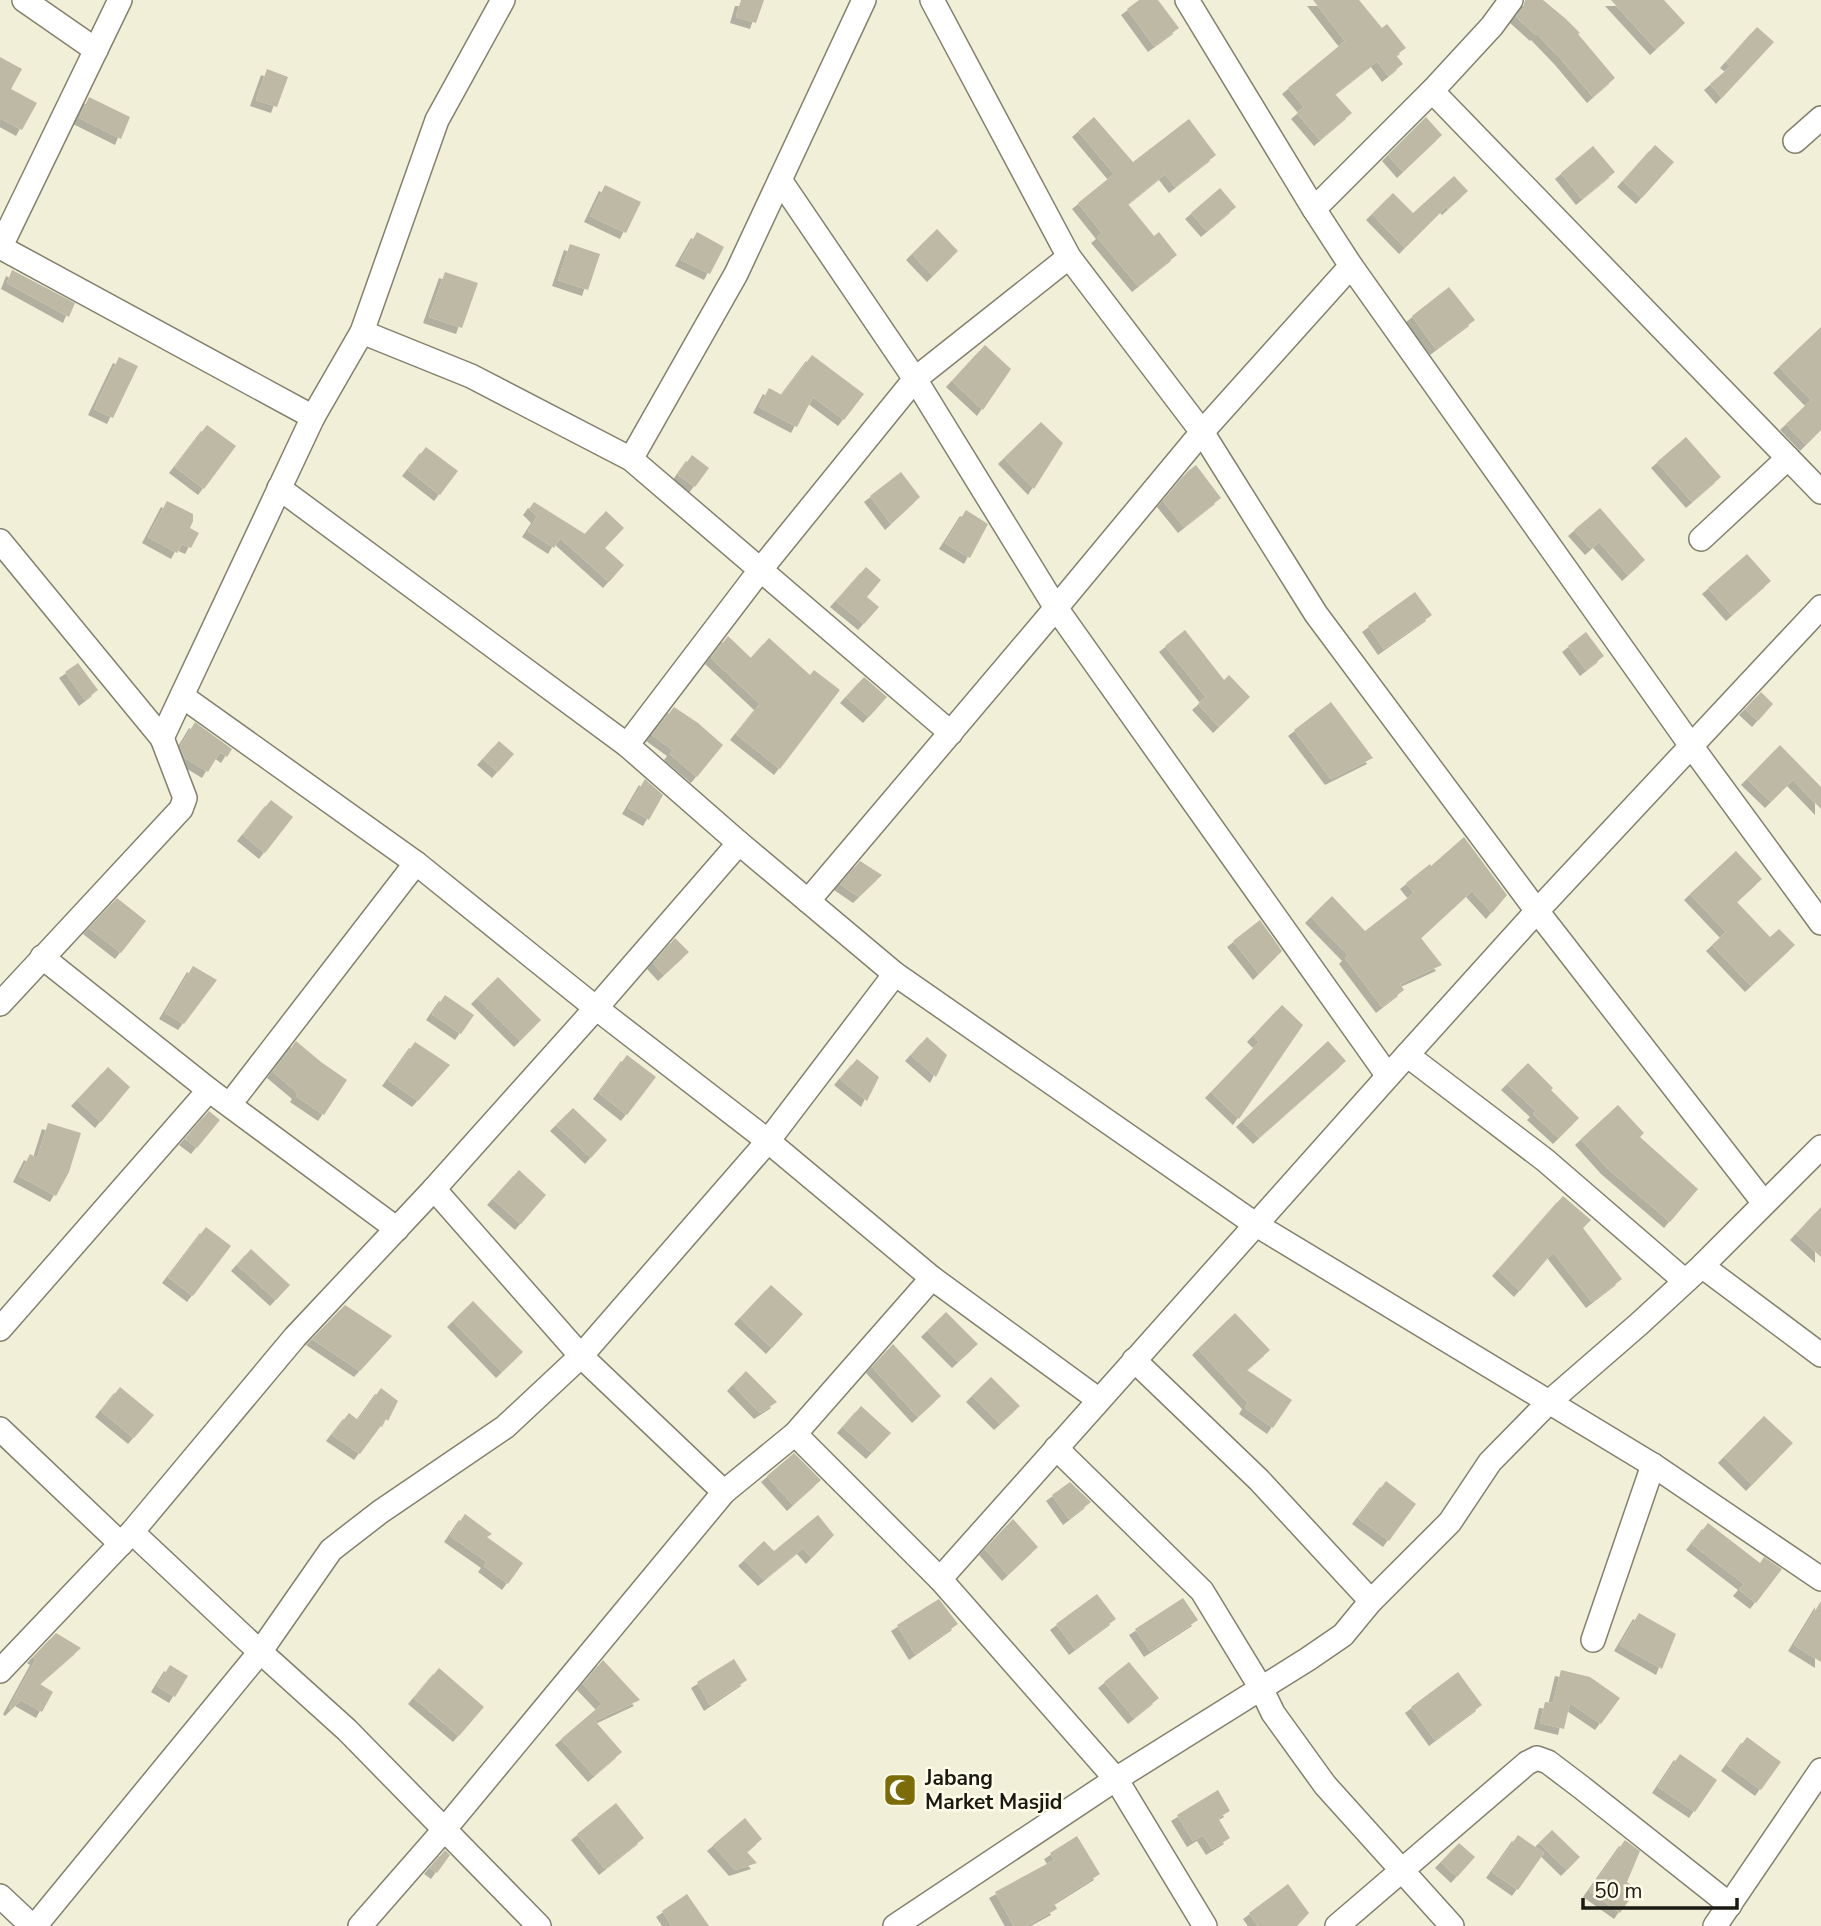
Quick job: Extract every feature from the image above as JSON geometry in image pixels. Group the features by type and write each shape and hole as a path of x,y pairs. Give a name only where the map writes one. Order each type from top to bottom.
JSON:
{"street":[{"path":"24,0 96,50"},
{"path":"120,0 0,247 313,417"},
{"path":"162,738 313,417 362,332 437,120 503,0"},
{"path":"631,459 736,274 864,0"},
{"path":"932,0 1069,257 1202,432 1317,614 1537,911 1764,1203"},
{"path":"1187,0 1314,209 1352,266 1692,747 1821,923"},
{"path":"1314,209 1432,90 1492,26 1511,0"},
{"path":"1432,90 1821,492"},
{"path":"1795,141 1821,118"},
{"path":"780,180 915,379 1056,608 1388,1076"},
{"path":"627,745 761,569 915,379 1069,257"},
{"path":"808,901 1202,432 1352,266"},
{"path":"362,332 471,376 631,459 951,733"},
{"path":"1702,539 1788,458"},
{"path":"279,488 627,745 738,843 895,974 1255,1224 1653,1465 1821,1579"},
{"path":"0,541 162,738 185,798 181,809 0,1004"},
{"path":"940,1578 1406,1055 1821,607"},
{"path":"182,696 416,863 596,1008 768,1141 932,1278 1099,1400"},
{"path":"0,1671 127,1538 295,1337 434,1189 596,1008 738,843"},
{"path":"230,1104 416,863"},
{"path":"42,957 209,1090 397,1229"},
{"path":"0,1896 34,1926 260,1652 331,1550 380,1512 505,1427 581,1356 768,1141 895,974"},
{"path":"1406,1055 1693,1274 1821,1354"},
{"path":"0,1329 209,1090"},
{"path":"895,1926 1116,1779 1343,1635 1371,1601 1450,1522 1490,1462 1548,1403 1693,1274 1821,1147"},
{"path":"434,1189 581,1356 724,1492"},
{"path":"360,1926 444,1830 724,1492 794,1434 932,1278"},
{"path":"1134,1360 1259,1480 1371,1601"},
{"path":"0,1429 347,1730 539,1926"},
{"path":"794,1434 940,1578 1116,1779 1205,1926"},
{"path":"1056,1448 1202,1591 1261,1688 1273,1713 1325,1785 1452,1926"},
{"path":"1593,1640 1653,1465"},
{"path":"1337,1926 1527,1763 1537,1758 1548,1762 1581,1787 1730,1905"},
{"path":"1715,1926 1821,1770"}],"building":[{"path":"741,0 764,0 756,23 736,17"},
{"path":"1139,0 1158,0 1179,28 1154,46 1127,9"},
{"path":"1313,0 1359,0 1382,28 1387,24 1406,48 1396,55 1403,64 1388,76 1377,61 1335,94 1352,113 1320,140 1297,113 1304,107 1288,88 1345,41"},
{"path":"1525,0 1543,0 1566,19 1615,78 1593,97 1537,34 1516,17"},
{"path":"1611,0 1664,0 1685,23 1656,49"},
{"path":"1757,27 1774,42 1722,98 1710,84 1731,66 1726,62"},
{"path":"0,57 22,69 11,89 37,103 22,130 0,118"},
{"path":"267,69 288,77 277,107 256,100"},
{"path":"89,97 130,117 121,139 79,118"},
{"path":"1094,117 1133,162 1189,119 1216,155 1175,187 1165,174 1128,204 1154,236 1159,232 1177,255 1138,286 1097,237 1102,233 1078,203 1114,174 1078,131"},
{"path":"1426,117 1442,135 1403,172 1388,155"},
{"path":"1655,145 1674,162 1642,198 1623,181"},
{"path":"1593,146 1615,172 1582,199 1561,173"},
{"path":"1454,176 1468,191 1448,209 1446,207 1405,248 1372,214 1393,193 1413,213"},
{"path":"605,185 641,202 626,233 590,216"},
{"path":"1220,188 1236,207 1207,231 1191,213"},
{"path":"937,229 958,251 933,276 912,254"},
{"path":"697,232 724,247 710,274 681,260"},
{"path":"570,244 600,254 588,290 558,280"},
{"path":"12,270 75,303 69,317 7,283"},
{"path":"445,272 478,283 462,328 429,317"},
{"path":"1449,287 1475,320 1436,349 1412,316"},
{"path":"1821,327 1821,430 1806,445 1786,424 1811,400 1779,367"},
{"path":"985,345 1011,369 983,410 952,381"},
{"path":"812,355 864,394 844,420 813,397 797,427 759,407 769,388 782,395"},
{"path":"119,357 138,366 113,418 94,409"},
{"path":"1041,422 1063,443 1034,489 1004,458"},
{"path":"207,425 236,446 204,489 175,467"},
{"path":"1686,437 1721,477 1692,502 1657,462"},
{"path":"426,447 458,471 440,495 408,470"},
{"path":"692,455 709,468 695,487 678,475"},
{"path":"1196,465 1221,498 1184,527 1163,501"},
{"path":"901,472 920,497 891,524 870,496"},
{"path":"167,501 193,514 190,528 199,533 191,548 182,544 177,553 148,537"},
{"path":"534,502 585,534 606,511 624,528 605,548 624,565 609,582 560,538 554,548 528,531 537,517 529,509"},
{"path":"1600,508 1645,560 1628,575 1599,542 1591,549 1574,530"},
{"path":"966,510 988,524 970,558 945,543"},
{"path":"1747,554 1771,581 1732,615 1708,588"},
{"path":"866,567 881,580 867,597 879,607 864,624 836,601"},
{"path":"1415,592 1432,615 1384,649 1368,626"},
{"path":"1185,630 1224,680 1229,675 1250,697 1219,727 1198,704 1206,697 1165,646"},
{"path":"1586,632 1604,656 1586,670 1568,646"},
{"path":"728,636 751,658 769,638 810,675 814,670 840,690 780,769 736,734 760,704 711,658"},
{"path":"78,663 98,690 85,700 65,672"},
{"path":"864,677 887,697 869,717 846,697"},
{"path":"1761,692 1773,704 1758,721 1745,709"},
{"path":"1331,702 1373,758 1331,779 1294,730"},
{"path":"674,707 723,745 697,777 670,754 673,750 652,735"},
{"path":"195,722 232,749 227,757 220,752 208,772 185,758 180,747"},
{"path":"499,741 514,754 498,772 483,759"},
{"path":"1780,745 1821,787 1821,809 1793,780 1771,802 1747,779"},
{"path":"645,779 663,795 649,820 628,808"},
{"path":"271,800 293,817 265,853 243,835"},
{"path":"1464,837 1507,895 1492,913 1472,891 1421,938 1442,965 1400,984 1404,990 1382,1007 1345,958 1348,955 1311,917 1332,896 1365,931 1414,893 1406,883 1430,864 1431,866"},
{"path":"1736,851 1762,879 1737,902 1770,937 1779,929 1795,945 1751,986 1712,945 1726,932 1690,894"},
{"path":"860,861 882,875 859,897 840,884"},
{"path":"117,898 146,921 121,953 89,928"},
{"path":"1260,920 1282,951 1259,974 1233,941"},
{"path":"675,938 689,952 664,975 653,963"},
{"path":"193,966 217,980 184,1024 165,1013"},
{"path":"498,977 541,1020 520,1041 477,998"},
{"path":"445,995 474,1015 461,1034 432,1014"},
{"path":"1282,1005 1303,1025 1239,1119 1211,1092 1259,1042 1253,1036"},
{"path":"927,1037 947,1055 936,1077 911,1055"},
{"path":"296,1041 347,1080 324,1115 296,1096 298,1093 273,1072"},
{"path":"1328,1041 1346,1061 1259,1138 1242,1121"},
{"path":"415,1042 450,1065 418,1101 388,1080"},
{"path":"627,1055 656,1077 627,1115 599,1093"},
{"path":"857,1059 879,1077 867,1101 840,1079"},
{"path":"1528,1063 1579,1118 1559,1138 1533,1114 1536,1111 1507,1084"},
{"path":"108,1067 130,1087 101,1122 77,1100"},
{"path":"1618,1105 1644,1133 1640,1137 1698,1189 1670,1222 1607,1168 1581,1139"},
{"path":"573,1108 607,1140 591,1158 556,1125"},
{"path":"209,1111 220,1120 197,1148 185,1139"},
{"path":"48,1123 81,1133 69,1172 56,1196 19,1176 30,1154 37,1158"},
{"path":"519,1170 546,1195 521,1224 493,1199"},
{"path":"1563,1196 1591,1220 1583,1228 1622,1279 1592,1302 1553,1252 1520,1291 1498,1270"},
{"path":"1821,1207 1821,1257 1796,1234"},
{"path":"206,1227 231,1246 193,1296 168,1277"},
{"path":"251,1249 290,1285 276,1300 237,1265"},
{"path":"771,1285 803,1314 772,1348 740,1318"},
{"path":"473,1301 523,1352 502,1372 453,1321"},
{"path":"345,1305 392,1336 360,1371 312,1339"},
{"path":"946,1312 978,1344 958,1362 927,1331"},
{"path":"1235,1313 1270,1350 1247,1370 1292,1400 1273,1428 1245,1408 1248,1403 1198,1349"},
{"path":"893,1344 941,1396 918,1417 872,1367"},
{"path":"746,1371 777,1402 760,1413 733,1385"},
{"path":"991,1377 1020,1406 1000,1424 972,1396"},
{"path":"120,1387 154,1415 134,1438 101,1411"},
{"path":"381,1388 398,1401 388,1421 386,1419 360,1454 332,1435 349,1413 358,1420"},
{"path":"861,1406 891,1433 872,1453 843,1427"},
{"path":"1764,1416 1793,1443 1752,1485 1724,1457"},
{"path":"794,1453 821,1480 793,1505 767,1476"},
{"path":"1386,1481 1416,1504 1389,1541 1358,1518"},
{"path":"1070,1482 1091,1502 1069,1519 1052,1495"},
{"path":"465,1514 492,1534 487,1537 523,1563 508,1584 484,1566 487,1562 450,1536"},
{"path":"818,1515 834,1535 812,1558 803,1548 764,1580 744,1560 764,1541 774,1551"},
{"path":"1013,1519 1038,1547 1008,1575 985,1549"},
{"path":"1708,1523 1760,1563 1764,1557 1782,1569 1756,1603 1739,1590 1744,1584 1692,1544"},
{"path":"1097,1594 1116,1619 1075,1649 1056,1624"},
{"path":"1183,1598 1198,1620 1150,1651 1135,1629"},
{"path":"939,1599 958,1624 915,1654 897,1625"},
{"path":"1821,1601 1821,1662 1794,1645"},
{"path":"1639,1613 1676,1634 1662,1669 1620,1645"},
{"path":"56,1633 81,1648 40,1684 53,1692 42,1712 21,1700 11,1710 9,1708 36,1659 33,1657"},
{"path":"734,1659 747,1680 710,1705 697,1682"},
{"path":"603,1660 640,1700 595,1721 622,1752 594,1776 561,1739 602,1704 583,1684"},
{"path":"1129,1662 1159,1698 1134,1718 1104,1682"},
{"path":"170,1665 188,1676 175,1697 157,1686"},
{"path":"439,1668 484,1707 459,1736 414,1698"},
{"path":"1561,1670 1590,1677 1620,1698 1601,1724 1570,1703 1564,1729 1540,1723 1545,1702 1553,1703"},
{"path":"1458,1672 1482,1705 1435,1740 1411,1707"},
{"path":"1747,1737 1781,1762 1761,1790 1727,1765"},
{"path":"1680,1754 1717,1780 1695,1812 1658,1787"},
{"path":"1218,1790 1230,1811 1218,1818 1230,1838 1212,1849 1203,1835 1193,1841 1177,1815"},
{"path":"616,1803 644,1838 605,1869 577,1834"},
{"path":"745,1818 762,1839 747,1852 757,1863 735,1870 713,1845"},
{"path":"1552,1830 1580,1857 1567,1870 1539,1843"},
{"path":"1518,1835 1544,1853 1518,1890 1492,1872"},
{"path":"1077,1836 1100,1874 1054,1903 1057,1909 1026,1926 1014,1926 995,1892 1054,1860 1050,1853"},
{"path":"1625,1840 1640,1851 1627,1882 1637,1889 1620,1913 1589,1891"},
{"path":"1459,1843 1475,1857 1457,1877 1441,1862"},
{"path":"445,1850 450,1855 437,1873 430,1868"},
{"path":"1288,1884 1309,1913 1297,1926 1258,1926 1249,1913"},
{"path":"687,1894 709,1926 672,1926 662,1911"}],"place":[{"name":"Jabang Market Masjid","path":"900,1790"}]}
